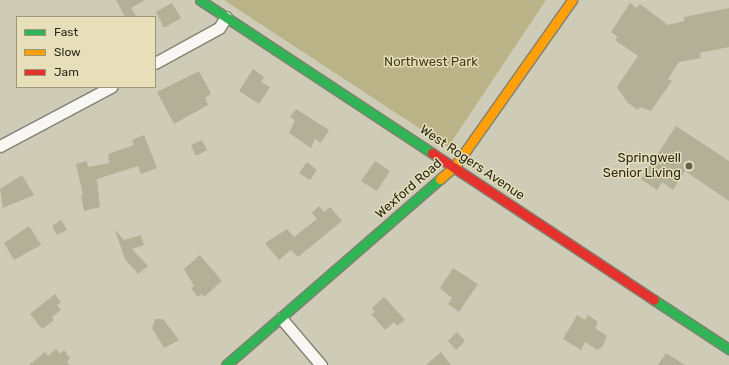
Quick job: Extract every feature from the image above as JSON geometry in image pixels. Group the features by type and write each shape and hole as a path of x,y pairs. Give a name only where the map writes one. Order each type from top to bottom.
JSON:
{"street":[{"name":"West Rogers Avenue","path":"200,0 455,166 729,349"},
{"name":"Wexford Road","path":"226,365 455,166 572,0"},
{"path":"156,62 219,28 226,17"},
{"path":"0,146 109,88"},
{"path":"281,318 321,365"}],"green space":[{"name":"Northwest Park","path":"224,0 546,0 448,147"}],"building":[{"path":"116,0 145,0 131,8 136,16 124,16"},
{"path":"172,3 181,18 164,28 156,12"},
{"path":"630,3 637,8 640,4 668,25 684,21 684,17 729,8 729,47 700,53 701,58 679,62 668,79 672,81 651,111 640,107 638,110 627,102 617,87 638,56 615,40 618,37 611,32"},
{"path":"253,69 264,77 261,82 270,87 259,104 239,91"},
{"path":"199,71 211,94 205,98 208,105 174,124 157,92"},
{"path":"296,109 329,130 321,143 315,139 311,148 289,133 295,120 290,117"},
{"name":"Springwell Senior Living","path":"676,126 729,161 729,201 685,171 673,190 662,182 657,190 641,179"},
{"path":"144,135 157,168 141,174 138,166 97,179 100,207 84,211 81,195 83,195 76,164 87,161 88,167 109,163 108,154 134,145 132,140"},
{"path":"202,140 207,150 196,156 191,145"},
{"path":"375,161 390,171 377,191 361,181"},
{"path":"307,162 317,170 310,180 299,173"},
{"path":"22,175 34,195 3,208 0,189"},
{"path":"319,206 324,212 330,207 342,221 298,257 291,250 279,260 265,243 287,229 294,237 317,219 312,213"},
{"path":"61,220 67,230 57,235 52,226"},
{"path":"29,226 41,245 14,260 4,243"},
{"path":"115,230 124,240 141,235 144,245 132,249 148,266 138,274 125,259"},
{"path":"200,255 222,281 204,297 202,294 198,297 191,288 194,286 184,269"},
{"path":"453,268 478,284 459,312 448,304 452,298 440,288"},
{"path":"55,294 61,302 57,305 61,310 52,317 54,320 42,329 30,314"},
{"path":"384,297 405,320 397,326 394,322 385,330 371,314 375,312 372,308"},
{"path":"577,315 585,320 588,315 598,322 595,328 607,336 602,347 597,350 585,342 581,350 563,339"},
{"path":"155,319 163,319 179,340 164,348 152,328"},
{"path":"457,332 465,341 456,350 448,341"},
{"path":"56,349 60,354 64,350 70,358 67,362 70,365 29,365 45,352 48,356"},
{"path":"441,352 451,365 426,365"},
{"path":"666,353 685,365 658,365"}],"traffic: fast":[{"path":"200,0 432,153"},
{"path":"226,365 440,179"},
{"path":"654,300 729,349"}],"traffic: slow":[{"path":"440,179 455,166 572,0"}],"traffic: jam":[{"path":"432,153 654,300"}],"place":[{"name":"Springwell Senior Living","path":"689,166"}]}
